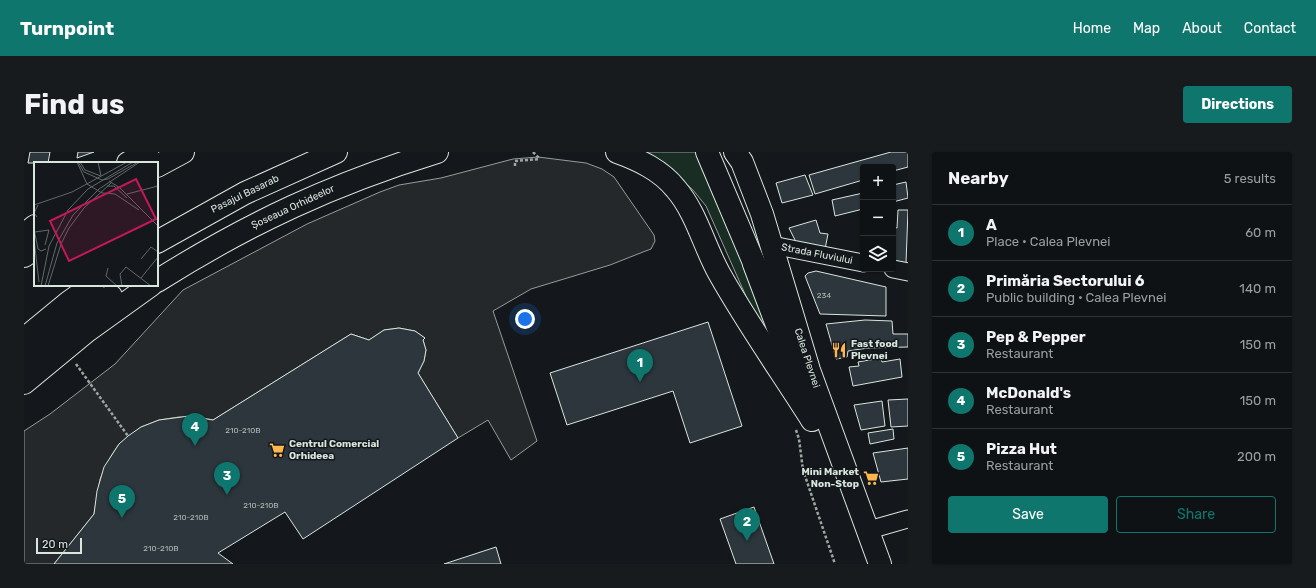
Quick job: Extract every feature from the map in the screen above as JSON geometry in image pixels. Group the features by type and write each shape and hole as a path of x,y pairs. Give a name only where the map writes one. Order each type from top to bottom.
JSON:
{"main road":[{"path":"130,162 147,152"},
{"path":"158,165 183,152"},
{"name":"Pasajul Basarab","path":"158,241 245,193 336,152"},
{"path":"158,265 218,230 265,206 313,184 392,152"},
{"name":"Șoseaua Orhideelor","path":"158,280 230,237 289,207 358,178 437,152"},
{"name":"Calea Plevnei","path":"617,152 650,166 664,176 677,189 688,206 726,286 803,422 865,564"},
{"path":"709,154 754,264 809,370"},
{"name":"Calea Plevnei","path":"739,155 762,214 809,370 869,530 880,564"},
{"path":"24,235 34,227"},
{"path":"24,256 34,249"},
{"name":"Calea Plevnei","path":"754,264 803,422"},
{"path":"24,339 69,302 92,286"},
{"path":"24,364 80,317 126,286"},
{"path":"24,383 65,349 150,286"}],"street":[{"name":"Strada Fluviului","path":"772,245 860,262"},
{"path":"896,270 908,272"},
{"path":"869,530 908,519"}],"path":[{"path":"515,166 515,161 540,159 534,152"},
{"path":"65,349 128,436"},
{"path":"803,422 799,439 803,470 835,564"}],"green space":[{"path":"630,152 698,152 781,358 749,303 706,206 693,190 676,175"}],"shaded area":[{"path":"538,157 586,163 602,169 614,177 654,235 655,241 651,249 610,265 531,289 493,311 537,441 511,460 488,420 458,438 418,373 424,361 426,350 423,340 425,338 415,331 399,328 384,330 369,340 351,334 213,420 199,417 179,417 159,420 141,427 119,444 111,456 100,479 94,514 54,564 24,564 24,431 50,414 115,364 183,290 307,224 380,192 399,185 441,178 513,159"}],"building":[{"path":"30,152 50,152 48,162 28,163"},
{"path":"78,152 94,152 77,158"},
{"path":"891,152 908,152 908,167 896,170 896,164 860,164 860,181 815,194 809,175"},
{"path":"805,175 813,195 782,203 776,183"},
{"path":"906,182 908,198 896,201 896,184"},
{"path":"860,194 860,210 835,216 832,200"},
{"path":"898,210 908,210 906,263 896,261"},
{"path":"816,220 820,233 828,234 824,254 796,242 789,228"},
{"path":"816,271 886,287 886,316 820,314 805,276 808,273"},
{"path":"865,320 892,321 893,334 908,334 908,347 868,348 848,351 847,357 836,359 826,324"},
{"path":"708,322 742,426 690,443 673,391 567,425 550,373"},
{"name":"Centrul Comercial Orhideea","path":"399,328 415,331 425,338 423,340 426,350 424,361 418,373 458,438 303,539 285,512 218,553 233,564 54,564 94,514 97,491 104,467 119,444 141,427 159,420 189,416 213,420 351,334 369,340 384,330"},
{"path":"881,358 882,362 900,359 902,377 853,386 849,367 859,366 858,362"},
{"path":"908,399 908,426 891,427 888,400"},
{"path":"882,401 885,426 861,430 854,405"},
{"path":"893,429 894,439 870,444 868,433"},
{"path":"908,448 908,479 881,482 873,453"},
{"path":"754,507 774,564 736,564 720,519"},
{"path":"496,547 501,564 444,564"}],"place":[{"name":"Fast food Plevnei","path":"839,350"},
{"name":"A","path":"640,382"},
{"name":"McDonald's","path":"195,446"},
{"name":"Centrul Comercial Orhideea","path":"277,450"},
{"name":"Mini Market Non-Stop","path":"871,478"},
{"name":"Pep & Pepper","path":"227,495"},
{"name":"Pizza Hut","path":"122,518"},
{"name":"Primăria Sectorului 6","path":"747,541"}]}
